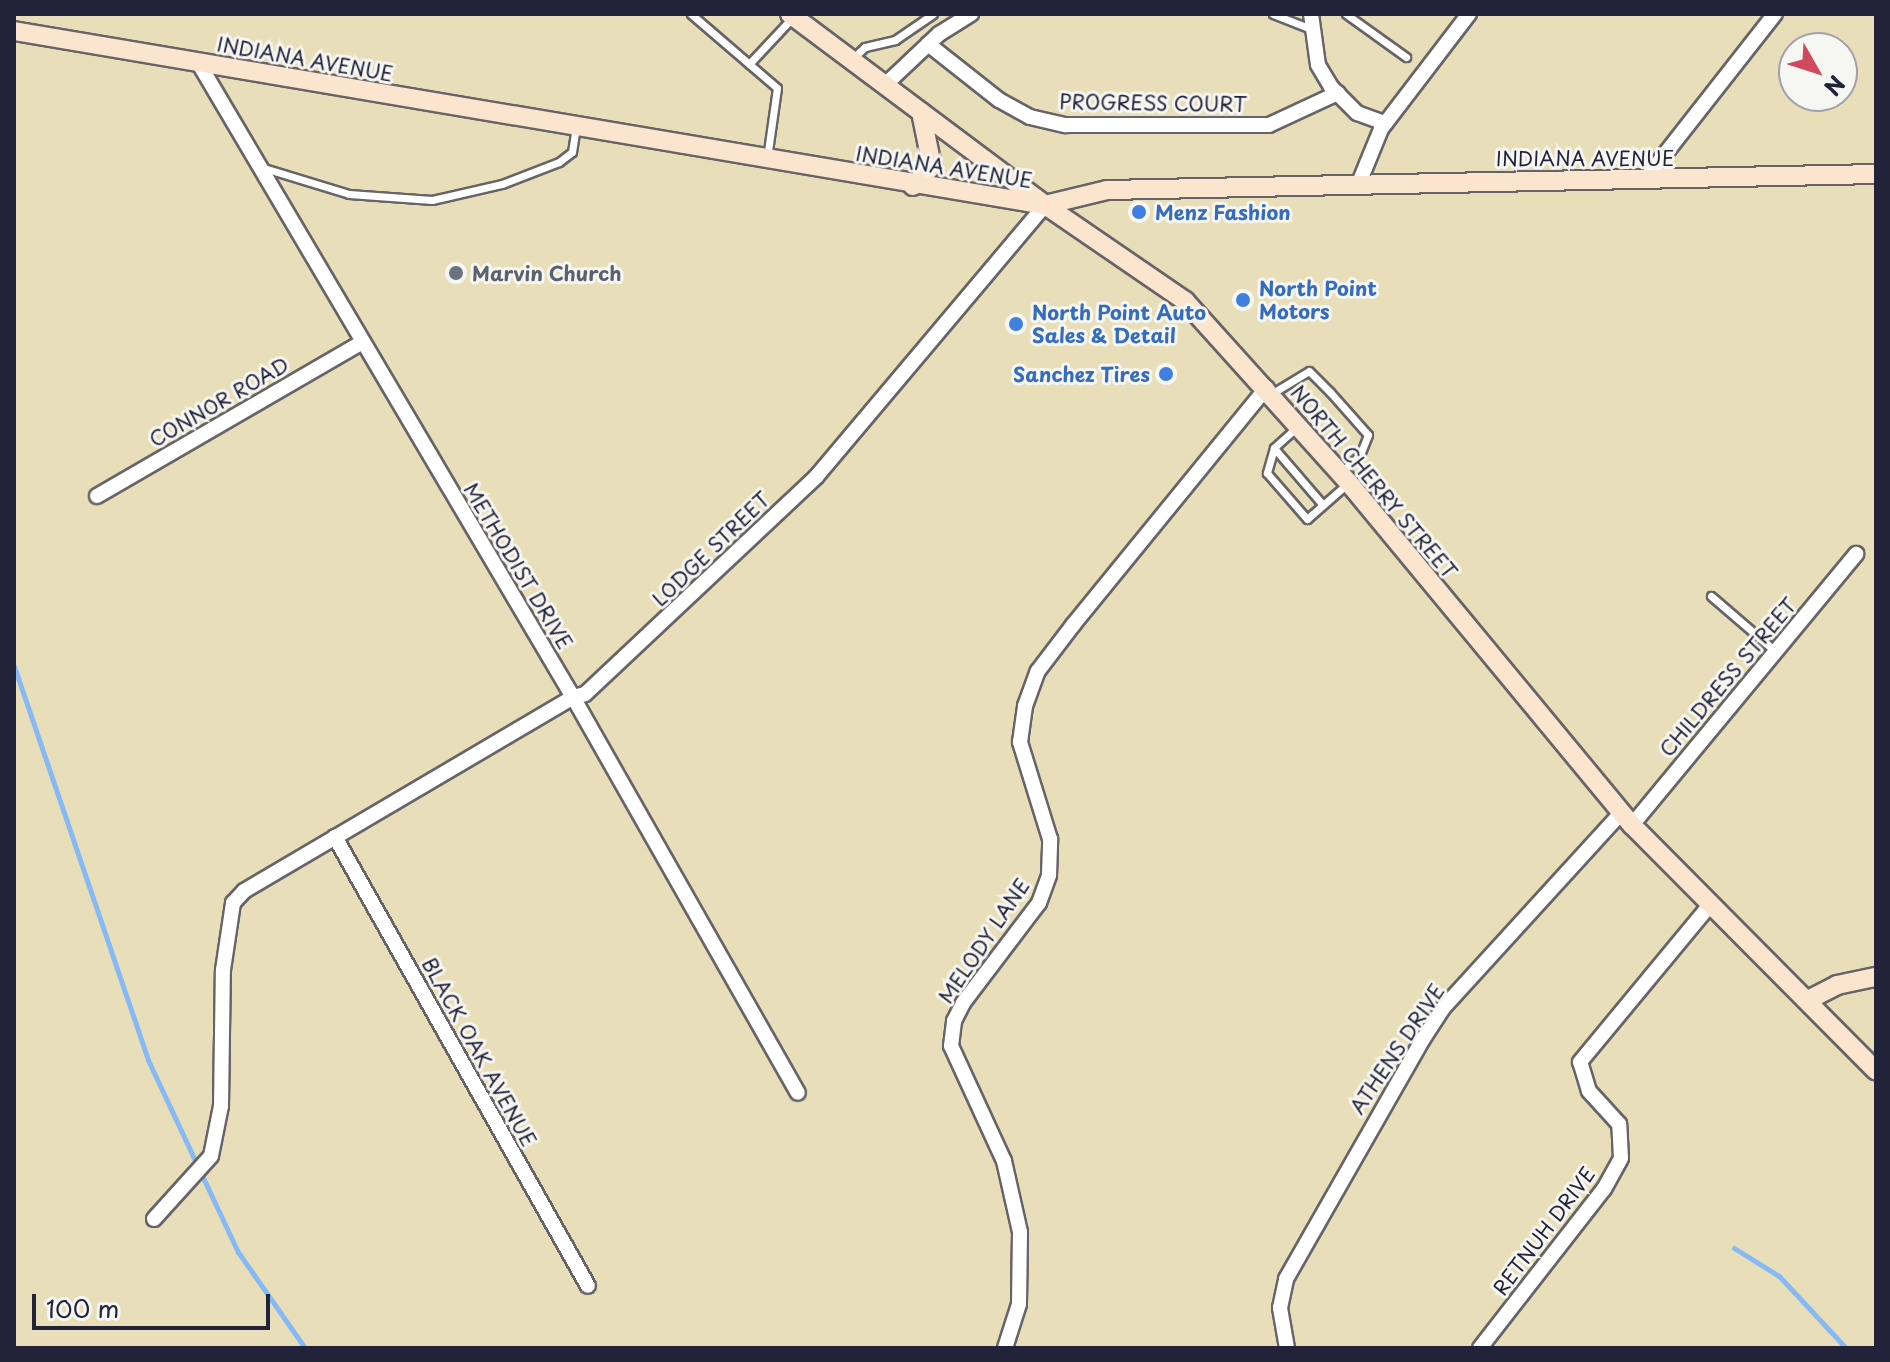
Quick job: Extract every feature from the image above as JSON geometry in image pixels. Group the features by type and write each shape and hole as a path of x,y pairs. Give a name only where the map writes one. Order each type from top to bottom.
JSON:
{"main road":[{"name":"NORTH CHERRY STREET","path":"792,15 1045,205 1185,301 1344,478 1626,819 1876,1071"},
{"name":"INDIANA AVENUE","path":"14,31 913,186 1045,205 1107,190 1876,174"},
{"path":"913,186 932,166 921,112"},
{"path":"1808,1000 1837,985 1876,977"}],"street":[{"path":"886,84 928,44 971,14"},
{"path":"1647,177 1775,14"},
{"path":"1359,183 1385,123 1467,15"},
{"path":"1311,22 1318,65 1338,93 1357,113 1385,123"},
{"name":"PROGRESS COURT","path":"928,44 999,100 1030,117 1066,125 1269,125 1338,93"},
{"name":"METHODIST DRIVE","path":"198,62 361,343 573,697 798,1093"},
{"name":"LODGE STREET","path":"154,1219 211,1156 221,1106 223,970 233,903 244,891 573,697 585,694 816,477 1045,205"},
{"name":"CONNOR ROAD","path":"97,496 361,343"},
{"name":"MELODY LANE","path":"1005,1348 1019,1304 1018,1220 1004,1161 951,1046 954,1021 963,1003 1039,903 1049,875 1050,839 1020,742 1025,706 1038,671 1064,636 1269,391"},
{"name":"CHILDRESS STREET","path":"1626,819 1775,651 1856,554"},
{"name":"ATHENS DRIVE","path":"1287,1348 1280,1308 1286,1279 1423,1039 1443,1008 1626,819"},
{"name":"BLACK OAK AVENUE","path":"335,837 588,1286"},
{"name":"RETNUH DRIVE","path":"1480,1348 1604,1189 1621,1158 1619,1124 1589,1091 1580,1062 1709,906"}],"lane":[{"path":"691,14 777,88 767,161"},
{"path":"851,60 871,43 895,40 933,14"},
{"path":"1273,14 1311,22"},
{"path":"1346,14 1406,57"},
{"path":"749,64 792,15"},
{"path":"258,166 349,194 432,200 502,184 559,162 575,147 576,128"},
{"path":"1269,391 1309,371 1368,435 1360,455 1344,478 1323,505 1307,519 1267,473 1274,448 1298,425"},
{"path":"1274,448 1323,505"},
{"path":"1711,596 1775,651"}],"waterway":[{"path":"14,666 148,1060 238,1252 305,1348"},
{"path":"1734,1248 1779,1276 1846,1348"}],"place":[{"name":"Menz Fashion","path":"1139,212"},
{"name":"Marvin Church","path":"456,273"},
{"name":"North Point Motors","path":"1243,300"},
{"name":"North Point Auto Sales & Detail","path":"1016,324"},
{"name":"Sanchez Tires","path":"1166,374"}]}
